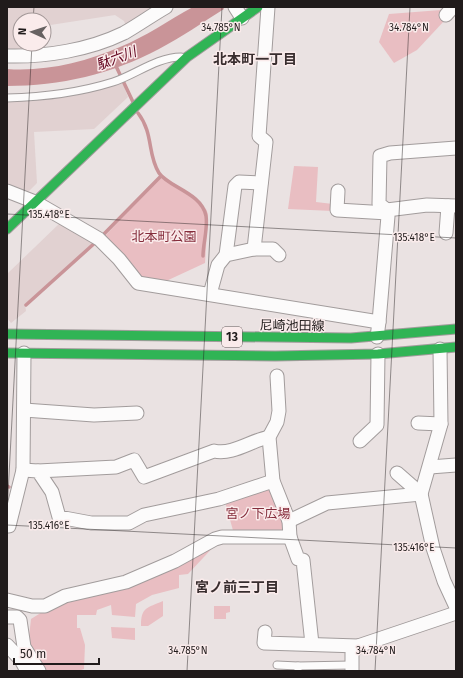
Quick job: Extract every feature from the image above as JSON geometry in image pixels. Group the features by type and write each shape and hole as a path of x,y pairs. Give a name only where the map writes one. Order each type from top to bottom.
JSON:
{"main road":[{"path":"7,229 238,11 258,7"},
{"name":"尼崎池田線","path":"7,334 351,338 377,337 456,329"},
{"name":"13","path":"7,353 255,356 378,354 456,347"}],"street":[{"path":"7,56 43,54 76,49 124,32 166,7"},
{"path":"254,249 266,142 259,136 268,7"},
{"path":"377,337 387,212 379,204 380,156 390,153 456,148"},
{"path":"210,294 218,265 226,255 235,186 239,182 261,184"},
{"path":"7,191 35,202 98,239 119,259 138,283 379,322"},
{"path":"338,191 337,210 387,212 427,205 452,206 446,233"},
{"path":"226,255 254,249 272,249 279,255"},
{"path":"440,349 441,424 430,467 421,494 433,548 444,581 456,607"},
{"path":"7,526 9,526 12,493 23,470 24,353"},
{"path":"360,441 377,426 378,354"},
{"path":"277,376 279,411 277,422 269,437 273,481 289,521 290,537 298,559 303,560 312,644"},
{"path":"24,410 94,418 137,413"},
{"path":"418,423 441,424"},
{"path":"23,470 38,471 116,467 136,458 144,477 214,451 225,453 258,439 269,437"},
{"path":"430,467 456,465"},
{"path":"38,471 52,492 58,517 91,523 129,523 144,514 219,499 273,481"},
{"path":"397,473 421,494"},
{"path":"289,521 327,503 421,494"},
{"path":"7,600 32,606 45,606 65,596 126,582 175,561 222,537 290,537"},
{"path":"265,632 264,643 358,646 456,613"},
{"path":"7,617 17,618 20,620 24,647 39,671"},
{"path":"7,645 21,660 26,671"},
{"path":"352,668 352,653 358,646"}],"lane":[{"path":"7,98 70,93 131,76 171,57 187,58"},
{"path":"277,666 298,668 352,668"}],"shaded area":[{"path":"7,7 157,7 126,26 124,21 115,15 52,25 52,12 12,12 12,50 7,50"},
{"path":"122,81 128,97 94,129 34,132 37,183 27,193 7,185 7,100"},
{"path":"61,222 94,242 25,304 26,311 11,323 7,318 7,274"}],"green space":[{"path":"441,10 445,20 417,50 394,63 379,42 389,14"},
{"path":"294,166 318,167 316,202 333,204 333,211 288,209"},
{"name":"北本町公園","path":"163,175 206,209 208,214 205,263 164,282 143,279 104,237"},
{"name":"宮ノ下広場","path":"267,487 273,489 286,532 234,534 225,502"},
{"path":"218,542 188,574 179,575 179,588 152,595 136,604 135,617 112,615 111,605 97,610 96,615 77,615 77,628 80,628 85,645 84,669 44,671 28,646 31,619 47,609"},
{"path":"163,601 163,616 148,626 141,626 142,615 146,609"},
{"path":"214,606 230,606 230,612 226,613 226,619 214,619"},
{"path":"111,627 135,628 135,640 112,638"}],"water":[{"name":"駄六川","path":"193,7 223,7 224,9 168,44 141,58 104,72 46,84 7,86 7,69 21,70 65,65 93,57 139,38"}],"waterway":[{"name":"駄六川","path":"115,64 133,102"},
{"path":"138,113 149,136 153,159 159,173 163,178 192,196 203,208 206,216 203,256"},
{"path":"101,237 161,176"},
{"path":"26,305 97,241"}],"traffic: fast":[{"path":"7,229 187,57 258,7"},
{"path":"7,334 351,338 456,329"},
{"path":"7,353 275,356 378,354 456,347"}],"district":[{"name":"北本町一丁目","path":"255,59"},
{"name":"宮ノ前三丁目","path":"237,587"}]}
